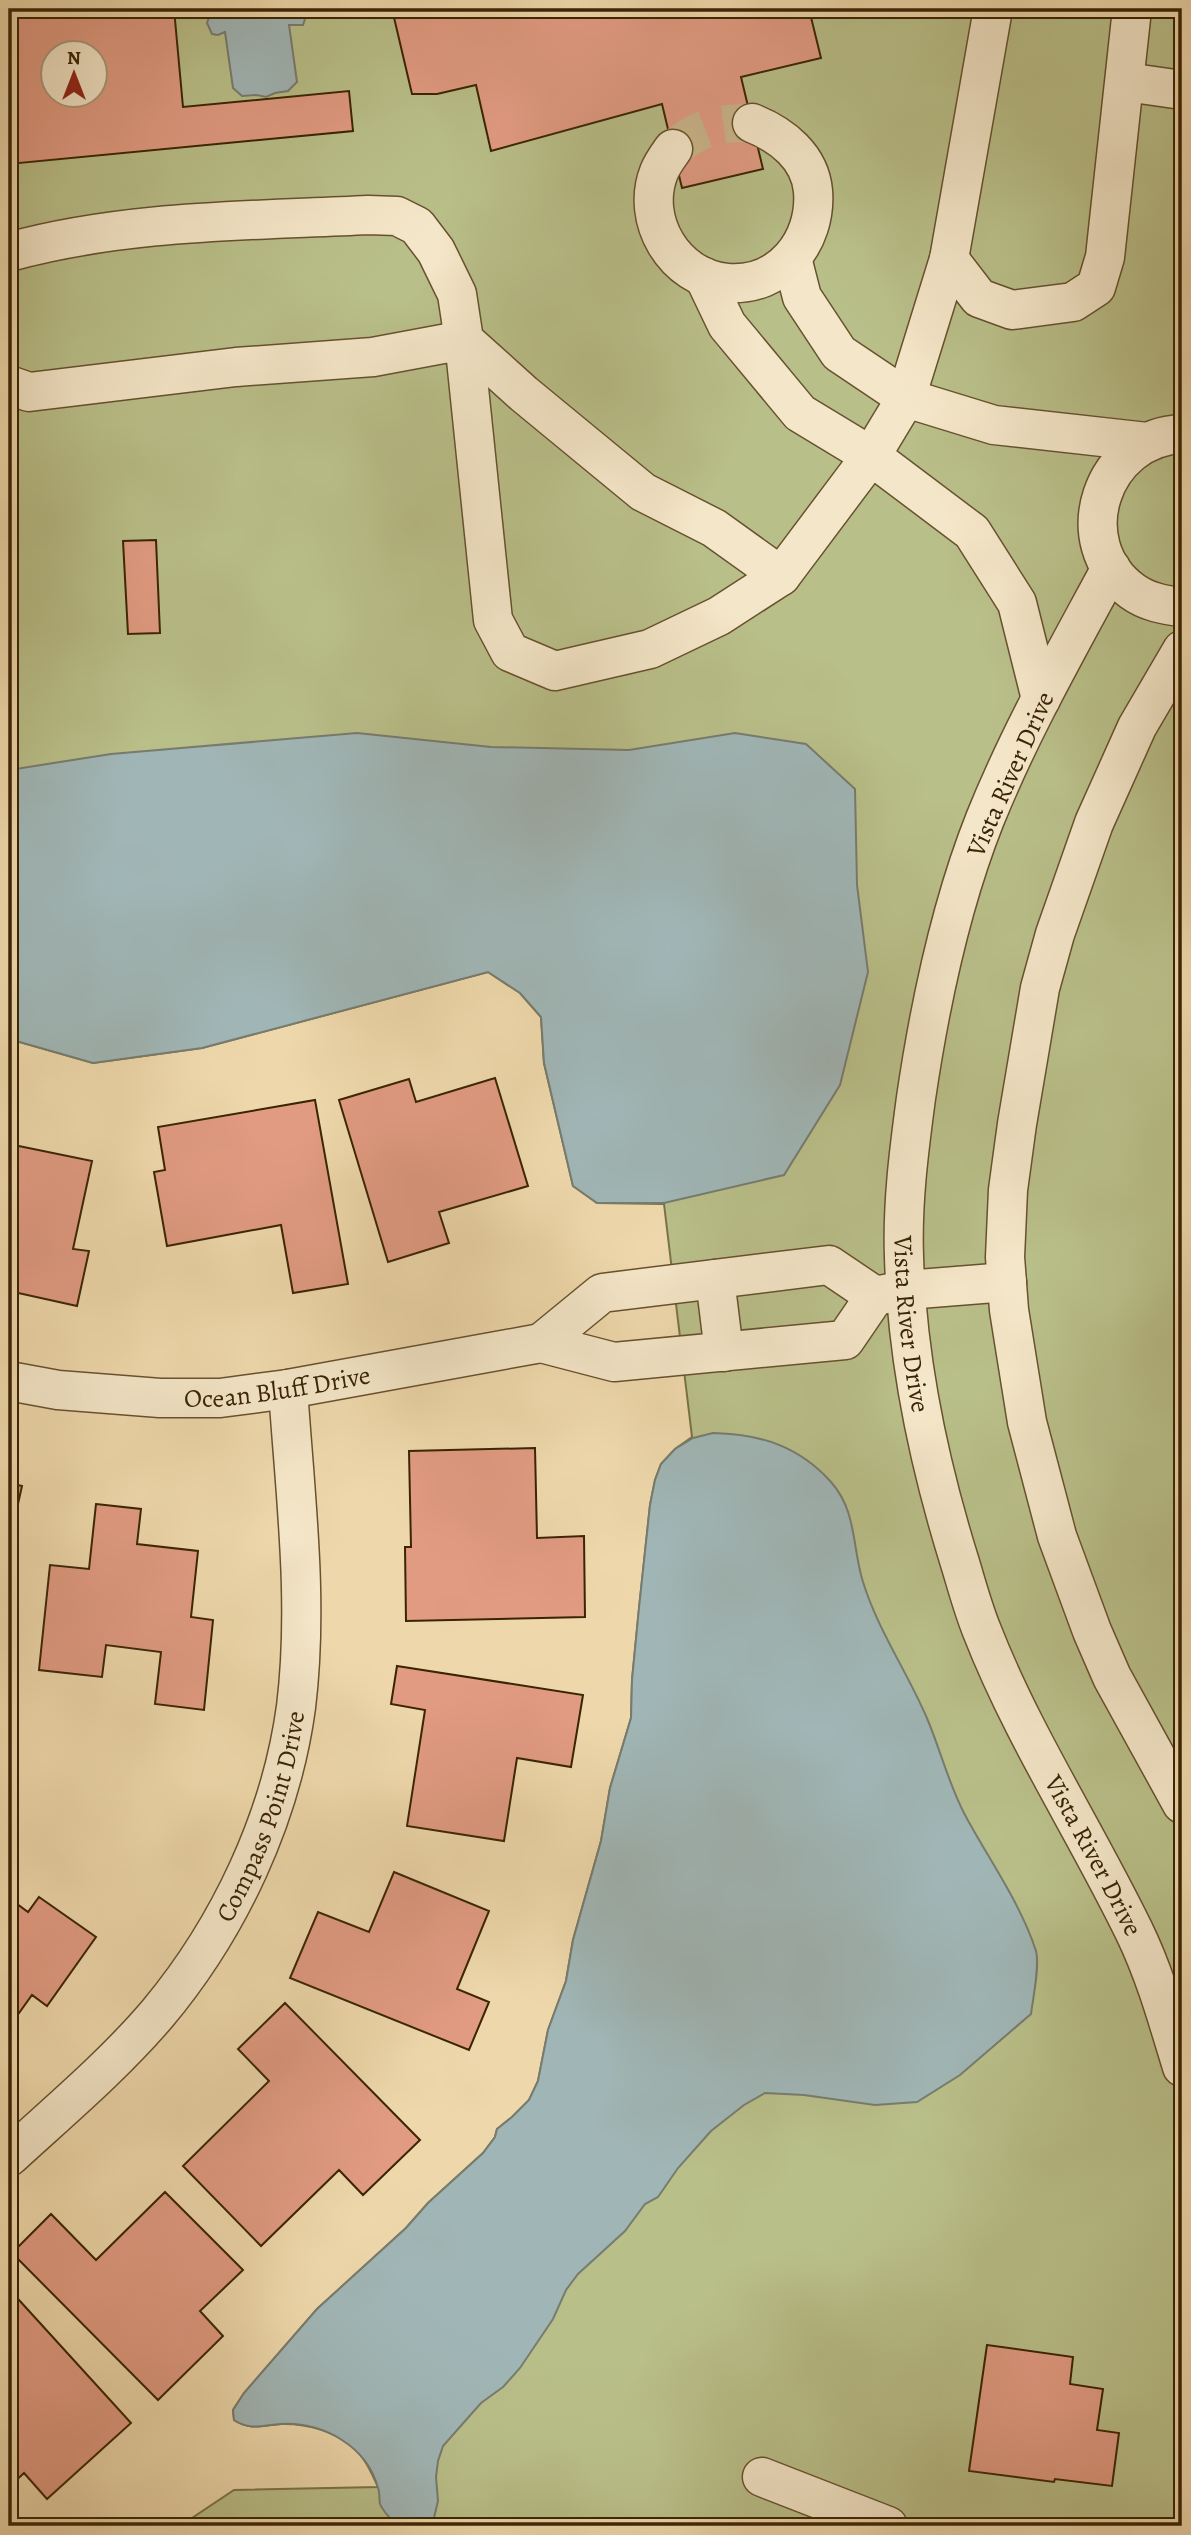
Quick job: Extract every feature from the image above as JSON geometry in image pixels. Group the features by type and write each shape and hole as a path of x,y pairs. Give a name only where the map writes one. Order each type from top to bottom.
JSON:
{"street":[{"path":"9,252 56,239 166,226 397,215 417,226 436,251 457,294 493,620 510,652 555,671 650,649 719,616 780,576 871,456 906,398 949,259 993,9"},
{"path":"949,259 979,298 1012,310 1073,302 1096,287 1105,257 1132,9"},
{"path":"1126,82 1182,90"},
{"path":"673,149 659,171 653,196 655,221 665,245 681,264 704,277 727,283 751,281 773,272 792,258 807,237 814,212 813,186 804,163 789,142 752,123"},
{"path":"792,258 802,297 839,353 906,398 994,425 1165,438"},
{"path":"704,277 727,325 800,413 871,456 972,532 1017,603 1041,699"},
{"path":"9,385 29,392 236,368 373,356 464,340"},
{"path":"464,340 524,394 643,492 713,528 780,576"},
{"path":"1165,438 1123,459 1106,483 1097,511 1099,541 1111,568 1132,590 1158,604 1182,607"},
{"name":"Vista River Drive","path":"1111,568 1041,699 985,820 950,926 924,1045 907,1160 904,1255 890,1293 908,1325 923,1422 947,1523 981,1630 1025,1729 1135,1932 1156,1983 1182,2067"},
{"path":"1182,650 1138,727 1094,823 1055,934 1040,988 1008,1190 1005,1256 1009,1310 1027,1422 1057,1536 1112,1677 1182,1804"},
{"name":"Ocean Bluff Drive","path":"9,1381 58,1390 160,1398 220,1398 288,1389 541,1343 614,1362 845,1340 890,1293 829,1265 603,1293 541,1343"},
{"path":"715,1279 724,1352"},
{"path":"890,1293 1007,1282"},
{"name":"Compass Point Drive","path":"9,2157 93,2081 158,2013 197,1960 230,1905 252,1861 271,1812 296,1708 300,1653 302,1598 288,1389"},
{"path":"762,2477 888,2526"}],"green space":[{"path":"9,9 1182,9 1182,2526 180,2526 234,2490 378,2487 360,2454 341,2438 301,2425 246,2425 234,2420 233,2410 244,2393 317,2309 483,2153 495,2137 497,2129 529,2100 538,2081 548,2030 566,1981 573,1940 601,1841 610,1788 631,1718 639,1608 655,1480 661,1464 675,1449 692,1437 664,1204 597,1203 573,1186 544,1063 541,1017 520,993 488,972 202,1048 93,1063 9,1039"}],"shaded area":[{"path":"222,9 304,9 306,16 303,25 289,25 297,82 288,91 266,97 242,96 233,88 225,32 212,34 207,23 211,12 222,13"},
{"path":"357,733 491,747 629,750 735,733 806,744 855,789 857,885 868,972 840,1085 784,1175 664,1203 597,1203 573,1186 544,1063 541,1017 520,993 488,972 202,1048 93,1063 9,1039 9,770 111,754"},
{"path":"713,1433 747,1436 778,1444 806,1459 839,1493 850,1517 863,1582 876,1617 926,1716 959,1803 1030,1933 1037,1965 1031,2014 960,2075 917,2102 875,2105 804,2095 765,2093 744,2105 711,2131 678,2168 658,2197 645,2204 625,2231 578,2274 566,2290 553,2319 520,2368 503,2387 481,2403 443,2446 438,2461 438,2501 432,2526 396,2526 381,2507 372,2473 354,2449 327,2432 312,2427 297,2424 246,2425 234,2420 233,2410 244,2393 317,2309 483,2153 495,2137 497,2129 529,2100 538,2081 548,2030 566,1981 573,1940 601,1841 610,1788 631,1718 639,1608 655,1480 661,1464 675,1449 693,1438"}],"building":[{"path":"9,9 174,9 183,107 349,91 353,131 9,164"},
{"path":"392,9 809,9 821,58 741,77 763,169 682,188 662,104 491,151 476,85 437,94 412,94"},
{"path":"156,540 160,633 128,634 123,541"},
{"path":"495,1078 528,1186 439,1212 449,1243 388,1262 339,1100 409,1079 416,1102"},
{"path":"315,1100 348,1284 293,1293 281,1225 167,1246 154,1172 165,1170 158,1127"},
{"path":"9,1144 92,1161 73,1249 89,1251 77,1306 9,1291"},
{"path":"535,1448 537,1538 584,1536 585,1617 406,1621 405,1547 411,1547 409,1451"},
{"path":"9,1483 22,1486 9,1544"},
{"path":"96,1504 141,1509 137,1544 198,1551 191,1617 213,1620 204,1710 155,1704 161,1652 106,1645 102,1677 39,1670 50,1565 89,1569"},
{"path":"397,1666 583,1695 571,1767 517,1758 504,1841 407,1826 425,1710 391,1704"},
{"path":"394,1872 489,1911 457,1989 489,2002 469,2050 290,1978 318,1912 369,1932"},
{"path":"39,1897 96,1937 47,2006 32,1995 9,2027 9,1898 28,1912"},
{"path":"285,2003 420,2140 363,2195 339,2170 261,2246 183,2166 269,2081 238,2049"},
{"path":"165,2192 243,2270 200,2311 223,2336 158,2400 12,2253 51,2214 96,2260"},
{"path":"9,2289 131,2423 47,2499 24,2473 9,2487"},
{"path":"987,2345 1073,2357 1070,2384 1103,2389 1097,2430 1119,2433 1112,2486 969,2471"}],"tunnel":[{"path":"673,149 692,135 710,127 752,123"}]}
